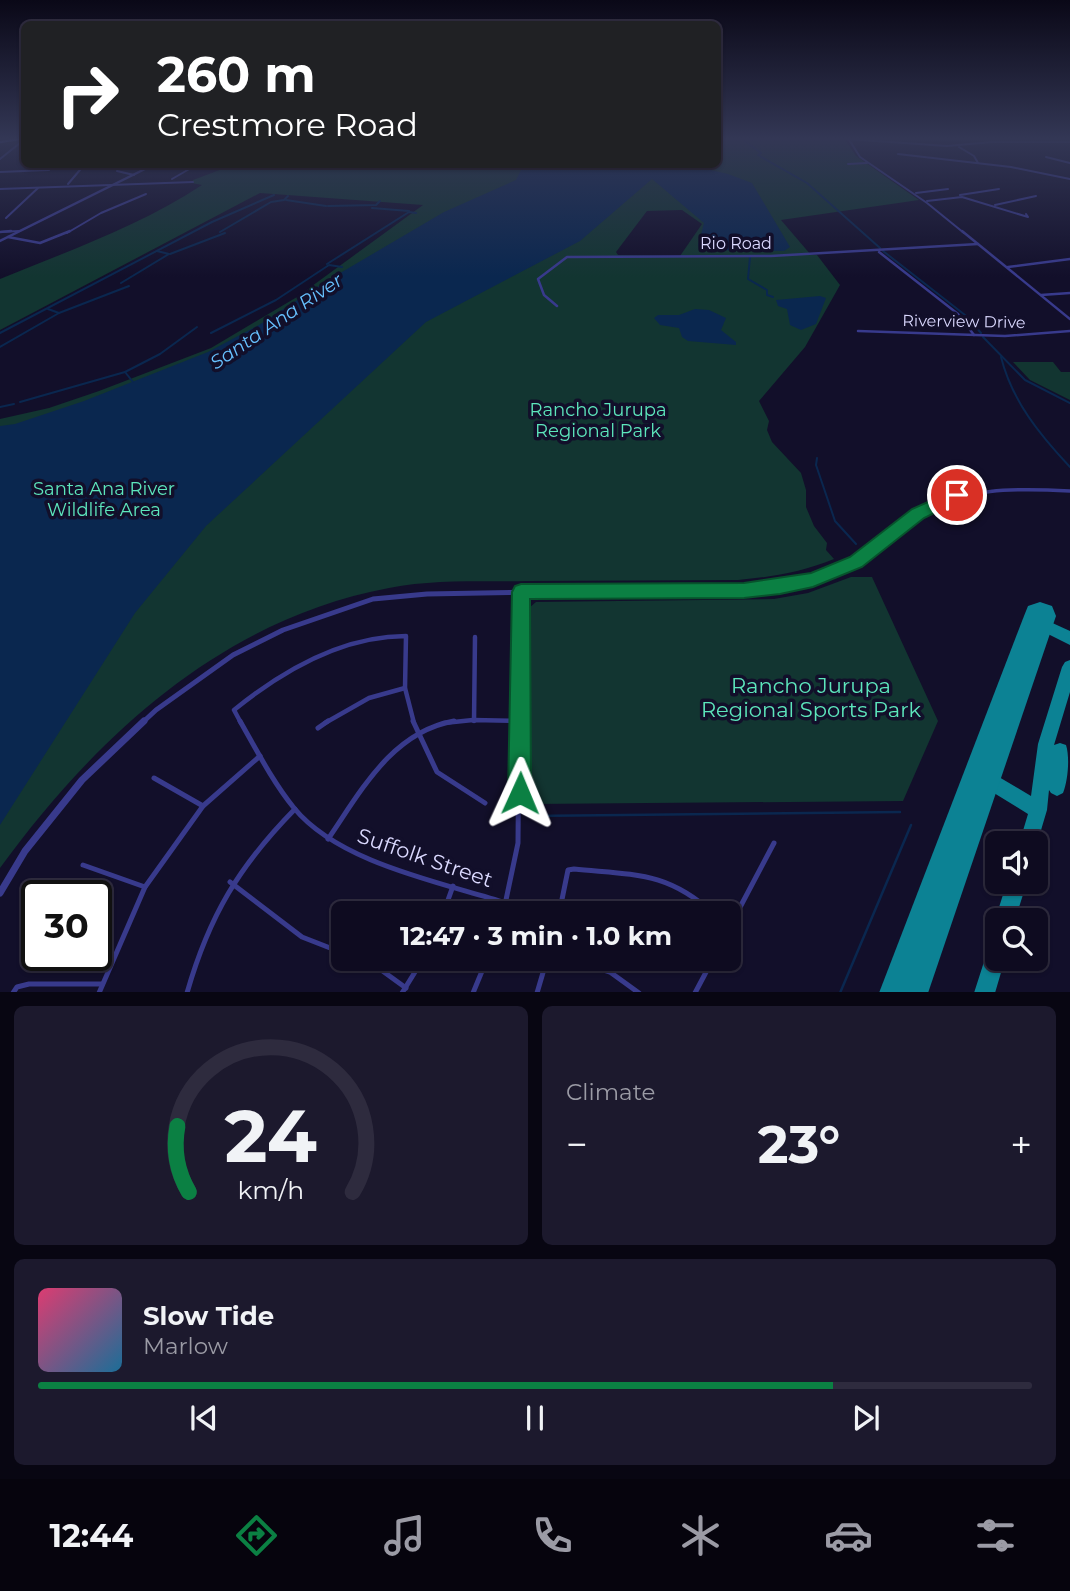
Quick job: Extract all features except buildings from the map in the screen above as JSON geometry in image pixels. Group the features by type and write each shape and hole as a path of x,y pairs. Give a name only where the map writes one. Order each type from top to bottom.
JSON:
{"street":[{"path":"0,189 95,184"},
{"path":"0,241 114,184"},
{"name":"Riverview Drive","path":"900,184 1070,319"},
{"path":"6,218 39,187"},
{"path":"0,195 8,188"},
{"path":"914,194 948,189"},
{"path":"924,201 999,189"},
{"path":"8,237 40,243 62,236 101,213 146,194"},
{"path":"959,196 1025,217 1028,217 1027,214"},
{"path":"992,206 1035,196"},
{"path":"15,209 23,208"},
{"path":"0,232 20,231"},
{"name":"Rio Road","path":"557,306 547,301 541,293 538,279 567,257 771,256 978,244"},
{"path":"880,250 958,314 974,335"},
{"path":"1006,267 1070,260"},
{"path":"1041,295 1070,293"},
{"name":"Riverview Drive","path":"858,331 974,335 1070,331"},
{"path":"0,893 25,851 82,780 156,710 233,655 283,629 373,599 427,594 744,590 780,587 835,572 856,562 918,513 957,495 995,489 1070,491"},
{"path":"506,901 518,843 521,592"},
{"name":"Suffolk Street","path":"405,688 406,636 379,637 331,652 287,673 234,710 260,756 295,808 328,839 364,858 500,901"},
{"path":"474,721 475,637"},
{"path":"317,728 359,701 384,691 405,688 416,733 437,772 485,803"},
{"path":"328,839 385,761 416,733 444,723 521,721"},
{"path":"99,992 145,887 203,806 260,756"},
{"path":"154,778 203,806"},
{"path":"187,992 198,954 230,882 261,842 295,808"},
{"path":"741,904 774,843"},
{"path":"83,864 145,887"},
{"path":"562,901 568,870 657,877 700,901"},
{"path":"230,882 302,937 331,948"},
{"path":"448,901 453,886"},
{"path":"381,971 404,990 415,971"},
{"path":"472,992 482,971"},
{"path":"537,992 543,971"},
{"path":"607,971 639,992"},
{"path":"695,992 706,971"},
{"path":"15,989 29,984 102,984"}],"green space":[{"path":"198,184 897,184 919,200 781,220 811,255 817,255 840,285 805,347 759,401 769,421 767,430 772,442 801,473 806,490 806,507 814,526 827,543 826,550 834,559 787,573 738,580 440,582 389,588 329,603 272,626 219,655 169,690 122,729 78,772 0,868 0,419 49,408 211,348 297,297 423,205 260,193 0,330 0,279 129,225 202,185","holes":["682,210 702,224 680,256 618,255 616,252 647,211"]},
{"path":"1013,362 1053,362 1061,372 1070,372 1070,400 1030,380"},
{"name":"Rancho Jurupa Regional Sports Park","path":"851,577 872,577 938,721 903,801 532,804 532,781 529,780 529,608 536,602 774,599 808,593"}],"water":[{"name":"Santa Ana River","path":"506,184 646,184 580,241 426,322 206,526 135,613 0,825 0,426 15,424 84,401 208,352 259,325 325,282 444,212"},
{"name":"Santa Ana River","path":"658,184 753,184 790,247 784,251 708,250 698,246 704,223"},
{"path":"820,296 826,298 816,324 801,330 790,325 787,309 778,306 776,300"},
{"path":"695,309 709,310 726,318 721,330 736,342 736,345 688,341 682,337 679,328 660,325 654,318 658,315 679,315"}],"waterway":[{"path":"808,184 880,248"},
{"path":"0,333 212,222 274,195"},
{"path":"220,232 271,202 284,200 288,196"},
{"path":"286,200 326,206"},
{"path":"328,206 376,205 380,201"},
{"path":"372,208 409,211"},
{"path":"327,264 409,212 416,213"},
{"path":"170,254 225,233"},
{"path":"121,283 169,254 157,251"},
{"path":"883,251 965,315 981,333"},
{"path":"750,257 748,279 767,290 767,295 773,297"},
{"path":"211,333 276,300 329,265 342,267"},
{"path":"59,313 129,286"},
{"path":"48,309 59,313"},
{"path":"0,347 59,313"},
{"path":"125,372 160,354 197,327"},
{"path":"983,337 1025,380 1070,403"},
{"path":"1001,357 1012,388 1028,417 1070,467"},
{"path":"20,402 125,372"},
{"path":"125,372 133,382"},
{"path":"0,407 14,404"},
{"path":"817,458 816,465 835,521 856,544"},
{"path":"529,816 900,812"},
{"path":"840,992 911,825"}],"taxiway":[{"path":"1037,622 1070,638"},
{"path":"1038,810 1046,744 1070,667"},
{"path":"1057,787 1060,751"},
{"path":"982,776 1038,810"},
{"path":"1032,831 1038,810"},
{"path":"1009,908 1013,894"},
{"path":"984,992 991,971"}],"runway":[{"path":"903,992 1040,616"}],"route":[{"path":"520,793 521,592 744,590 780,587 813,580 856,562 918,513 957,495"}],"park label":[{"name":"Rancho Jurupa Regional Park","path":"598,420"},
{"name":"Santa Ana River Wildlife Area","path":"104,499"}]}
